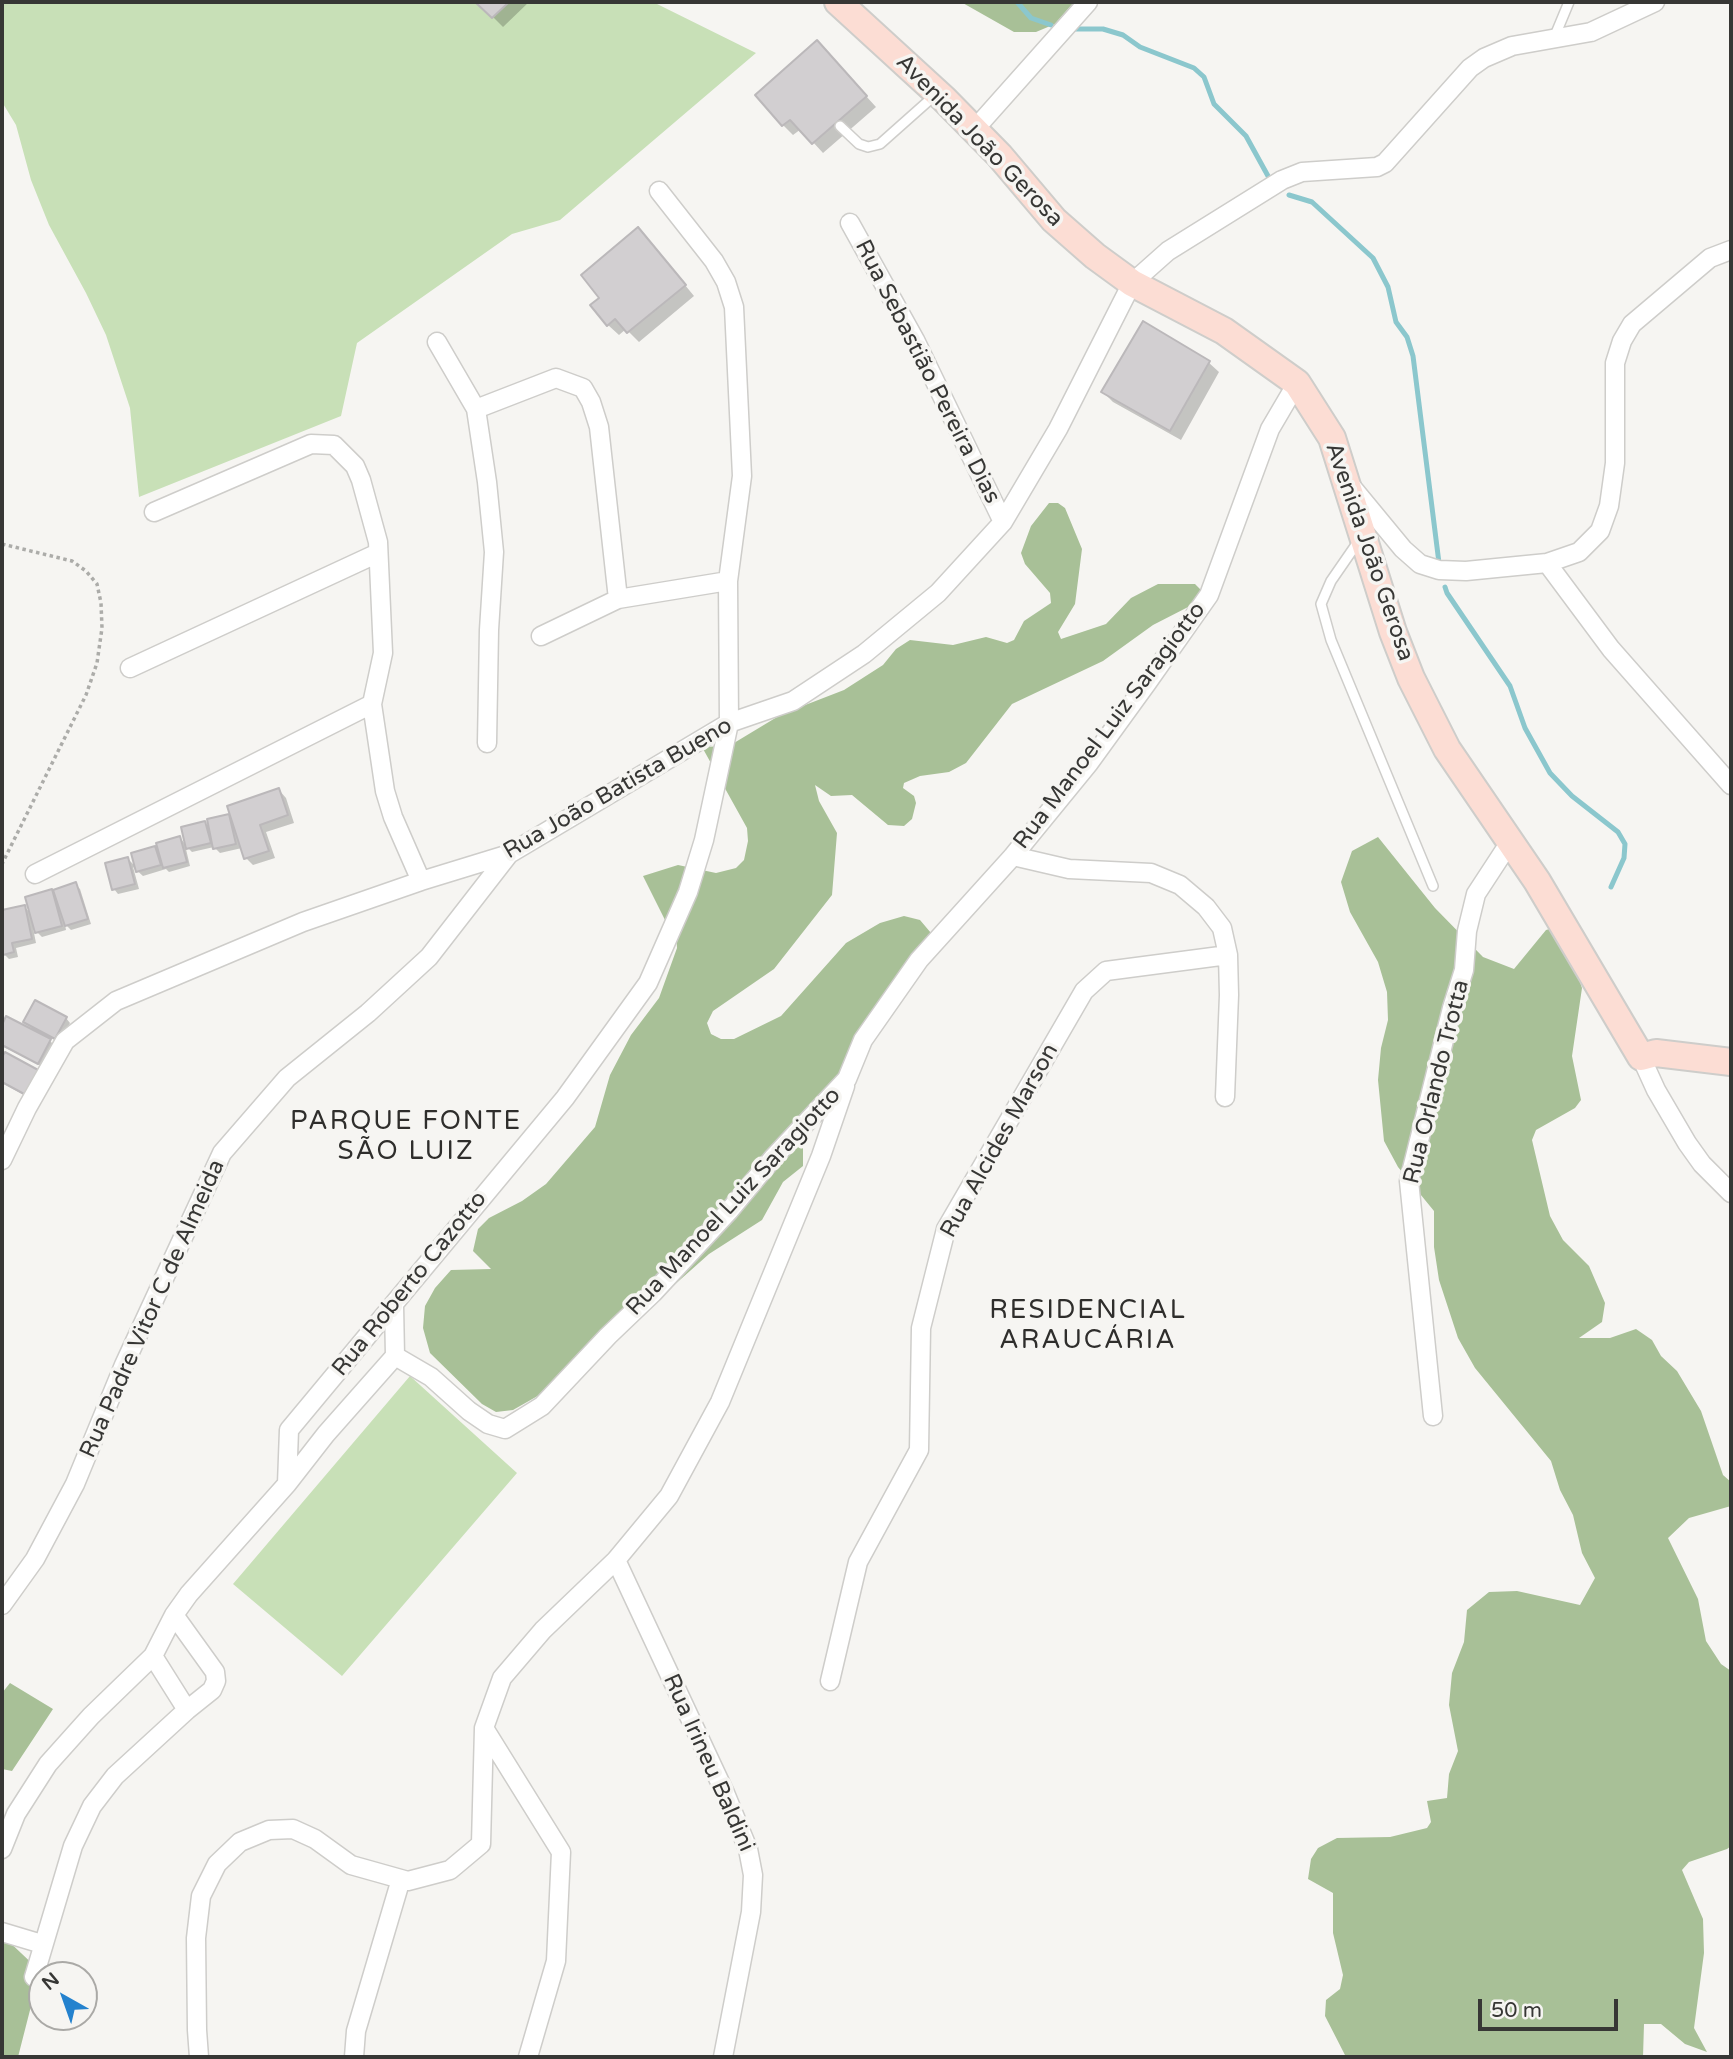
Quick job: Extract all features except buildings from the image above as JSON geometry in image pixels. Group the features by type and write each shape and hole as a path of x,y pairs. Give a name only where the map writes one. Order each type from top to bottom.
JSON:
{"main road":[{"name":"Avenida João Gerosa","path":"838,2 938,93 999,155 1054,220 1094,256 1132,283 1224,331 1297,383 1332,438 1411,678 1447,749 1537,881 1641,1057"},
{"path":"1641,1057 1656,1054 1731,1062"}],"street":[{"path":"974,130 1088,2"},
{"path":"1132,283 1177,245 1282,180 1302,172 1377,167 1385,163 1470,68 1484,58 1512,46 1591,32 1655,2"},
{"name":"Rua Roberto Cazotto","path":"287,1485 289,1430 565,1098 648,983 688,892 700,853 729,723 728,581 742,476 734,307 726,282 715,261 659,191"},
{"name":"Rua Sebastião Pereira Dias","path":"850,223 915,340 1003,522"},
{"path":"1345,478 1403,550 1420,564 1439,570 1466,571 1547,563 1579,552 1600,531 1609,506 1615,463 1615,363 1622,341 1632,324 1710,258 1731,250"},
{"name":"Rua João Batista Bueno","path":"2,1160 27,1108 65,1041 116,1001 303,922 421,881 509,855 729,723 793,701 864,654 938,593 1003,522 1058,429 1132,283"},
{"path":"437,342 476,410 494,552 489,630 487,743"},
{"path":"476,410 556,378 583,388 591,402 598,427 618,599"},
{"name":"Rua Manoel Luiz Saragiotto","path":"395,1356 432,1377 469,1411 488,1424 505,1429 542,1406 653,1293 847,1079 863,1040 919,960 1013,856 1089,763 1209,595 1269,429 1297,383"},
{"path":"154,512 311,444 334,445 355,467 378,542 383,653 372,704 385,791 393,817 421,881"},
{"path":"130,667 379,553"},
{"path":"1547,563 1611,649 1731,785"},
{"path":"541,636 618,599 728,581"},
{"path":"36,874 372,704"},
{"name":"Rua Orlando Trotta","path":"1433,1416 1409,1181 1451,1008 1464,970 1467,931 1476,894 1510,842"},
{"name":"Rua Padre Vitor C de Almeida","path":"2,1605 36,1559 75,1484 124,1365 222,1153 288,1078 368,1013 429,957 509,855"},
{"path":"1013,856 1069,869 1151,873 1180,885 1206,907 1222,928 1227,955 1229,995 1225,1097"},
{"name":"Rua Alcides Marson","path":"830,1681 858,1562 919,1450 921,1328 946,1229 1084,991 1106,971 1227,955"},
{"path":"1641,1057 1687,1143 1702,1164 1731,1193"},
{"path":"199,2057 196,1938 201,1896 217,1864 240,1842 269,1830 293,1829 315,1839 351,1865 408,1881 450,1870 481,1844 484,1728 502,1678 543,1630 616,1560 669,1496 720,1402 821,1156 847,1079"},
{"path":"2,1849 16,1814 48,1763 91,1716 153,1656 174,1615 189,1594 287,1485 395,1356 394,1305"},
{"name":"Rua Irineu Baldini","path":"616,1560 725,1793 748,1849 753,1875 751,1912 723,2057"},
{"path":"38,1961 73,1846 92,1806 115,1776 212,1690 216,1681 215,1672 174,1615"},
{"path":"153,1656 187,1710"},
{"path":"484,1728 561,1852 556,1961 528,2057"},
{"path":"354,2057 356,2031 401,1880"},
{"path":"2,1932 42,1944"}],"lane":[{"path":"1554,38 1569,2"},
{"path":"840,126 859,144 868,147 880,144 938,93"},
{"path":"1363,536 1331,580 1321,604 1331,640 1433,887"}],"path":[{"path":"2,544 72,561 86,571 97,584 102,603 102,628 97,663 86,695 2,864"}],"green space":[{"path":"2,2 653,2 756,53 560,220 512,234 357,343 341,416 139,497 130,408 106,335 49,225 31,180 16,125 2,102"},
{"path":"961,2 1074,2 1055,24 1036,32 1014,32"},
{"path":"1049,503 1058,503 1065,508 1082,549 1075,604 1058,632 1061,639 1106,624 1131,598 1158,584 1195,584 1200,589 1200,597 1192,605 1153,625 1103,661 1012,704 966,763 949,772 920,776 904,783 903,788 914,796 916,803 912,819 904,826 888,825 852,795 831,796 815,785 819,801 837,833 832,895 774,969 713,1011 707,1023 711,1034 721,1039 734,1039 781,1016 846,943 880,923 904,916 920,920 931,933 928,951 809,1122 803,1140 803,1166 783,1182 762,1220 709,1254 571,1377 513,1410 496,1412 482,1404 430,1353 423,1328 425,1306 435,1288 451,1270 491,1269 473,1251 478,1229 489,1218 522,1201 546,1184 595,1127 610,1075 631,1035 659,998 677,948 676,931 665,920 643,876 678,865 716,873 736,868 744,860 748,841 747,828 702,747 729,746 782,714 844,690 883,665 896,649 910,640 953,645 986,637 1007,643 1014,640 1024,621 1051,603 1050,593 1025,564 1021,553 1031,526"},
{"path":"1378,837 1435,908 1483,957 1514,969 1546,930 1556,927 1564,934 1582,988 1572,1056 1581,1100 1575,1108 1536,1130 1532,1140 1550,1216 1563,1240 1589,1266 1605,1303 1602,1322 1579,1338 1610,1338 1636,1329 1652,1340 1661,1356 1677,1371 1701,1411 1723,1475 1731,1482 1731,1506 1689,1518 1668,1538 1698,1599 1706,1641 1721,1664 1731,1671 1731,1846 1689,1862 1682,1870 1703,1919 1704,1953 1694,2028 1707,2052 1685,2044 1661,2024 1644,2024 1643,2057 1346,2057 1325,2016 1326,2000 1340,1989 1343,1975 1333,1933 1333,1893 1308,1879 1311,1859 1318,1848 1337,1838 1390,1837 1427,1828 1431,1822 1427,1801 1447,1798 1449,1774 1458,1751 1449,1705 1452,1673 1464,1642 1467,1610 1489,1592 1517,1591 1580,1605 1595,1578 1582,1553 1573,1515 1560,1490 1551,1461 1475,1368 1458,1338 1439,1280 1434,1247 1434,1211 1398,1167 1384,1141 1378,1080 1381,1048 1388,1020 1387,992 1378,962 1350,912 1341,882 1352,851"},
{"path":"410,1376 517,1473 342,1676 233,1584"},
{"path":"10,1683 53,1709 12,1771 2,1769 2,1693"},
{"path":"2,1935 29,1961 28,2018 18,2057 2,2057"}],"waterway":[{"path":"1017,2 1031,18 1051,25"},
{"path":"1076,29 1103,29 1123,35 1140,47 1194,68 1204,77 1214,104 1246,136 1268,176"},
{"path":"1289,195 1312,202 1373,258 1388,287 1396,322 1407,337 1413,356 1439,563"},
{"path":"1445,587 1510,686 1525,728 1550,773 1572,796 1618,832 1625,844 1624,858 1611,887"}],"district":[{"name":"PARQUE FONTE SÃO LUIZ","path":"406,1137"},
{"name":"RESIDENCIAL ARAUCÁRIA","path":"1088,1326"}]}
